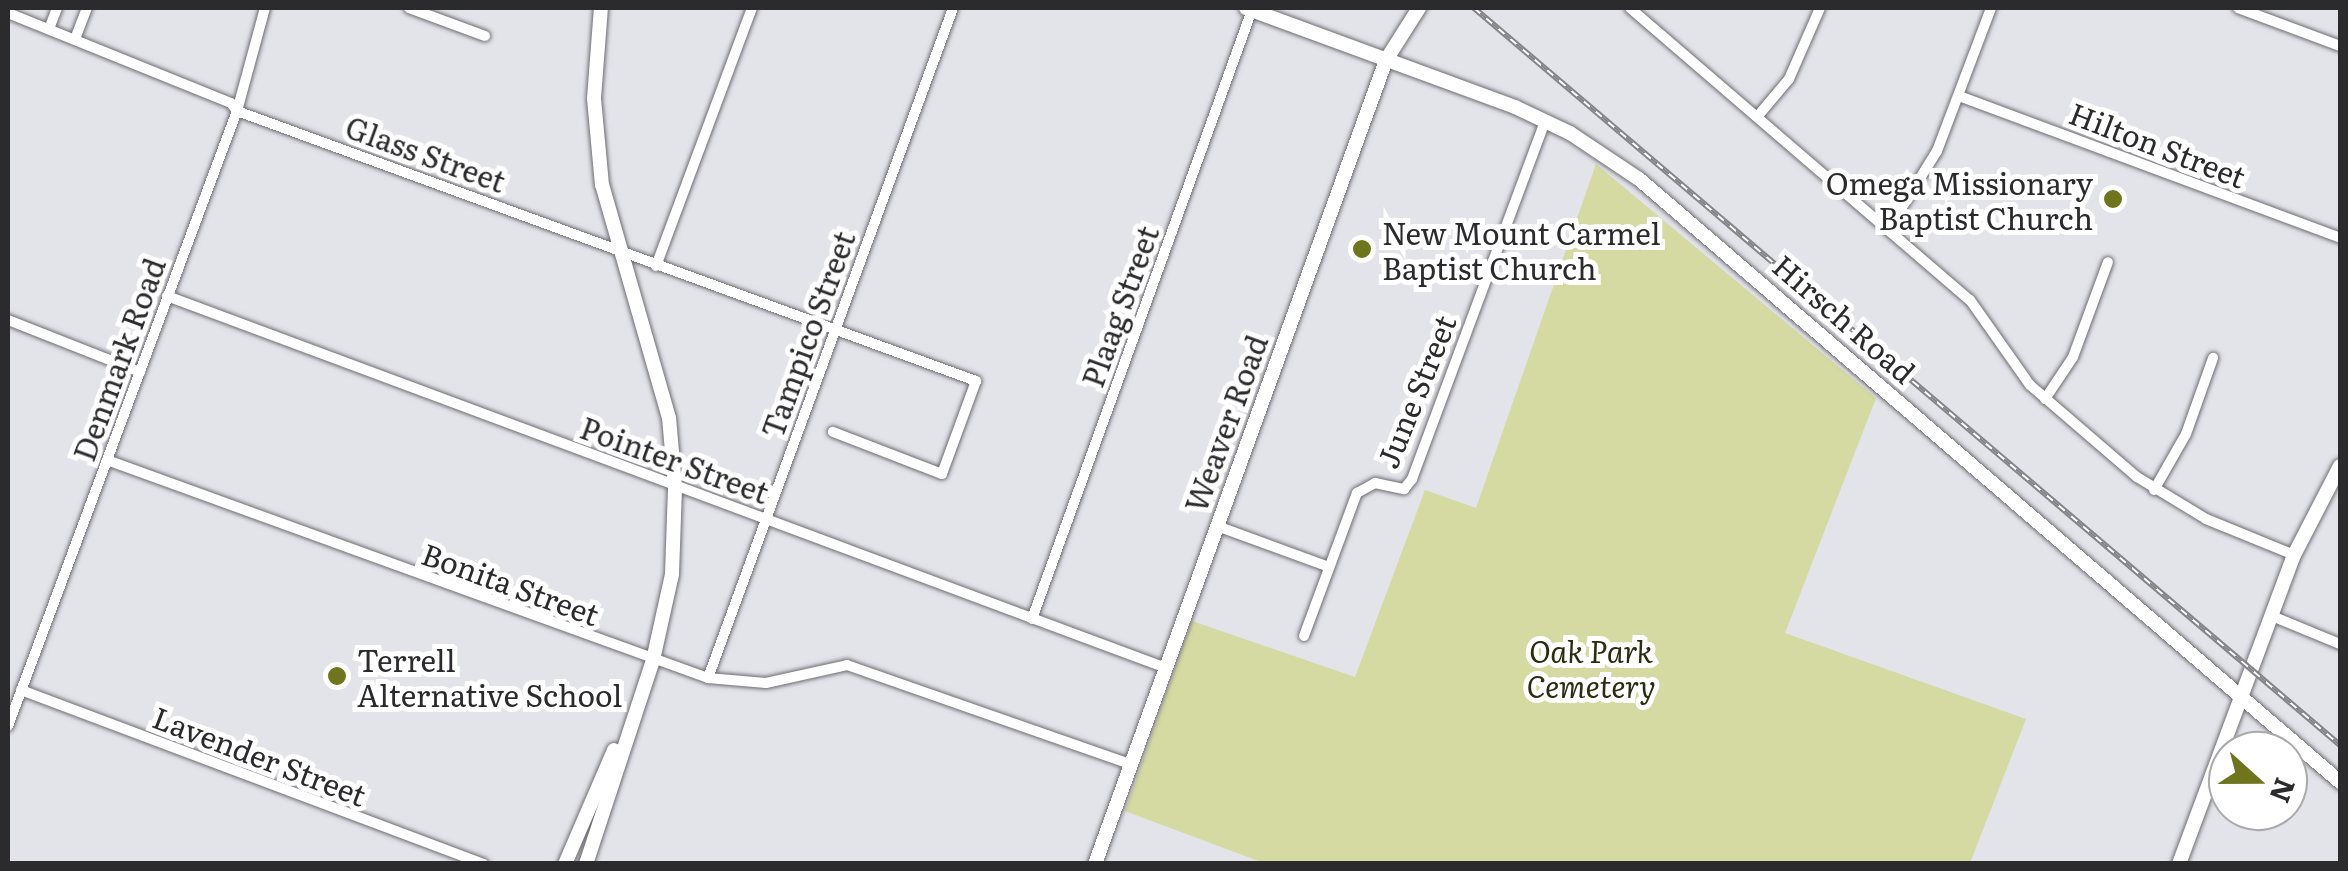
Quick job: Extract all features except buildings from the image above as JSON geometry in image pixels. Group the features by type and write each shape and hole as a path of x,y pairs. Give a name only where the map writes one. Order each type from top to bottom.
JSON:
{"main road":[{"path":"565,864 653,660 672,574 675,486 669,418 602,185 594,98 600,8"},
{"name":"Weaver Road","path":"1095,864 1386,60 1419,8"},
{"name":"Hirsch Road","path":"1249,9 1288,14 1386,60 1545,122 1668,202 2340,782"},
{"path":"2179,864 2294,555 2340,466"},
{"path":"586,864 628,722"}],"street":[{"path":"49,28 56,8"},
{"path":"75,39 88,8"},
{"name":"Denmark Road","path":"8,726 236,111 265,8"},
{"path":"409,8 486,36"},
{"path":"656,266 752,8"},
{"name":"Tampico Street","path":"708,678 953,8"},
{"path":"1630,8 1970,300 2008,360 2045,399 2154,490 2294,555"},
{"path":"1757,117 1789,79 1820,8"},
{"path":"1889,228 1927,172 1991,8"},
{"path":"2238,8 2340,46"},
{"name":"Plaag Street","path":"1032,619 1249,9"},
{"name":"Glass Street","path":"8,13 231,103 236,111 976,381 942,474 833,432"},
{"name":"Hilton Street","path":"1959,96 2340,238"},
{"name":"June Street","path":"1304,636 1362,486 1404,489 1412,480 1545,122"},
{"path":"2045,399 2074,357 2108,262"},
{"name":"Pointer Street","path":"167,296 1166,668"},
{"path":"8,320 140,372"},
{"path":"2154,490 2186,434 2213,358"},
{"name":"Bonita Street","path":"107,460 708,678 766,683 848,665 1130,764"},
{"path":"1218,526 1329,567"},
{"path":"2272,616 2340,644"},
{"name":"Lavender Street","path":"21,690 483,864"}],"green space":[{"name":"Oak Park Cemetery","path":"1596,164 1876,398 1785,633 2026,719 1970,863 1264,863 1125,811 1192,621 1355,677 1425,490 1476,508"}],"railway":[{"path":"1474,8 2340,745"}],"place":[{"name":"Omega Missionary Baptist Church","path":"2113,199"},
{"name":"New Mount Carmel Baptist Church","path":"1362,249"},
{"name":"Terrell Alternative School","path":"337,676"}]}
